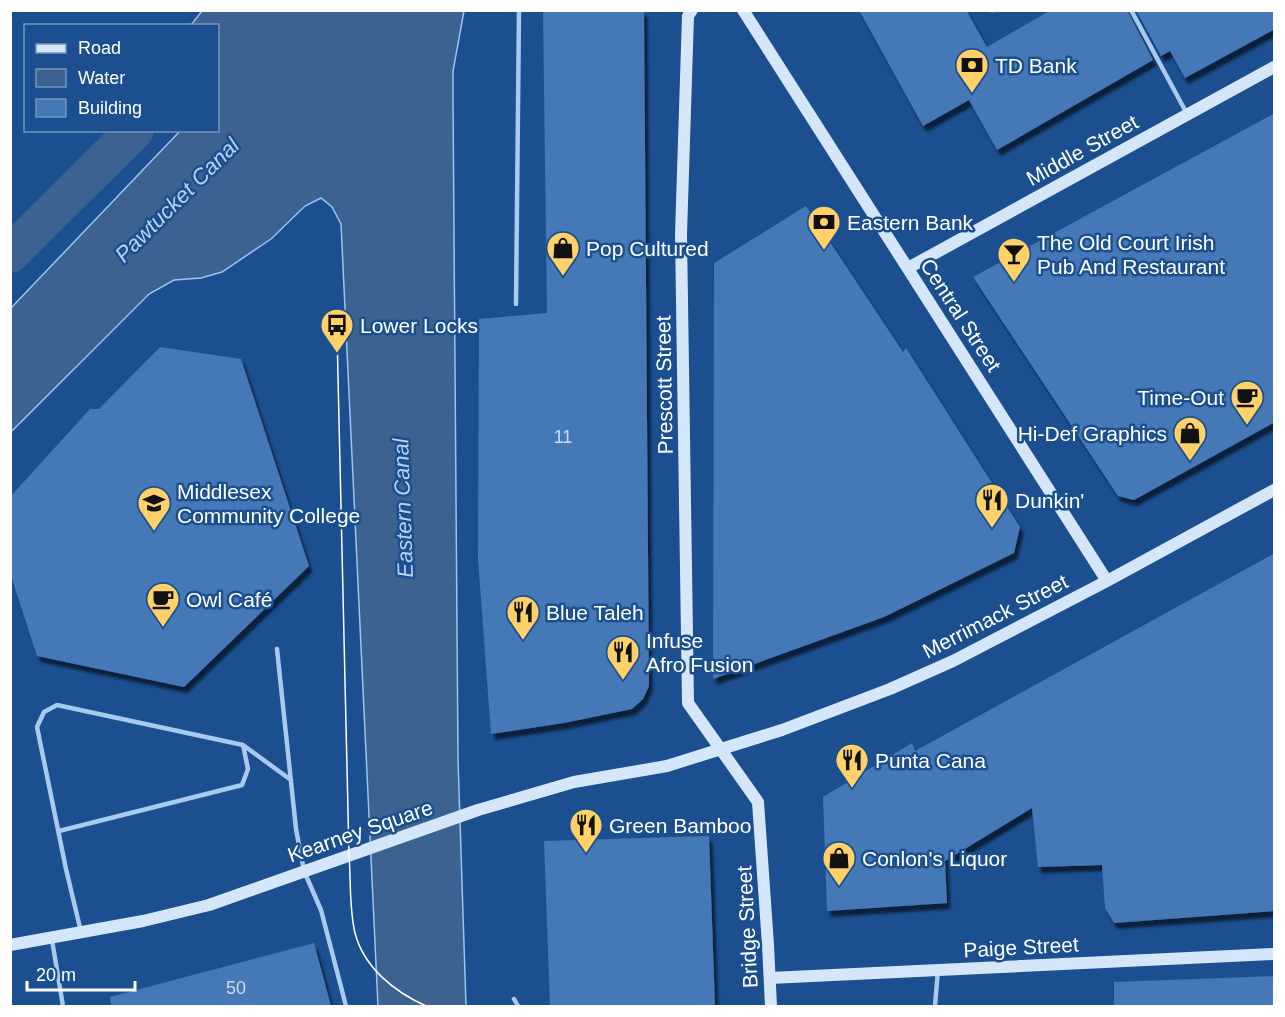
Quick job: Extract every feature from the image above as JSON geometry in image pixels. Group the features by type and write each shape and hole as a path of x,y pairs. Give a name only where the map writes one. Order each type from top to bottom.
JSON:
{"main road":[{"name":"Prescott Street","path":"692,10 688,16 681,234 688,703 721,750"},
{"name":"Central Street","path":"743,10 1107,581"},
{"name":"Middle Street","path":"908,268 1275,67"},
{"name":"Merrimack Street","path":"721,750 782,730 890,689 953,661 1275,490"},
{"name":"Kearney Square","path":"10,945 143,921 209,905 478,810 574,782 667,766 721,750"},
{"name":"Bridge Street","path":"721,750 758,802 771,1006"},
{"name":"Paige Street","path":"770,978 1275,954"}],"lane":[{"path":"516,304 519,10"},
{"path":"1131,10 1188,115"},
{"path":"277,649 296,829 304,871 321,910 346,1006"},
{"path":"81,932 37,727 44,712 57,705 243,745 291,780"},
{"path":"59,831 242,785 248,769 243,745"},
{"path":"52,937 63,1006"},
{"path":"935,1006 938,970"},
{"path":"514,999 518,1006"}],"water":[{"path":"202,11 464,11 453,71 453,102 458,759 466,1006 378,1006 341,224 332,207 321,198 305,206 271,239 222,272 201,278 174,280 149,294 11,432 11,308 179,132 219,132 219,24 192,24"}],"building":[{"path":"543,10 644,10 649,686 643,699 632,709 564,723 491,734 478,559 479,319 547,313"},
{"path":"859,10 966,10 987,47 1051,10 1127,10 1153,60 997,150 969,100 923,126"},
{"path":"1136,10 1275,10 1275,29 1185,78 1170,51 1161,56"},
{"path":"1275,113 1275,422 1134,500 1118,496 973,277"},
{"path":"806,206 903,352 906,348 1020,527 1014,553 884,617 713,679 714,263"},
{"name":"Middlesex Community College","path":"160,347 241,359 309,566 184,687 37,656 10,573 10,497 90,409 99,409"},
{"path":"1275,553 1275,911 1114,923 1105,908 1102,865 1038,867 1032,808 945,861 947,903 827,911 823,797 912,743 915,751"},
{"path":"709,836 715,1006 550,1006 544,841"},
{"path":"314,943 331,1006 111,1006 110,997"},
{"path":"1275,976 1275,1006 1114,1006 1114,982"}],"waterway":[{"name":"Lower Locks","path":"10,254 133,132"}],"tram line":[{"path":"337,333 352,914 359,946 373,968 403,994 426,1006"}],"place":[{"name":"TD Bank","path":"972,94"},
{"name":"Eastern Bank","path":"824,251"},
{"name":"Pop Cultured","path":"563,277"},
{"name":"The Old Court Irish Pub And Restaurant","path":"1014,283"},
{"name":"Lower Locks","path":"337,354"},
{"name":"Time-Out","path":"1247,426"},
{"name":"Hi-Def Graphics","path":"1190,462"},
{"name":"Dunkin'","path":"992,529"},
{"name":"Middlesex Community College","path":"154,532"},
{"name":"Owl Café","path":"163,628"},
{"name":"Blue Taleh","path":"523,641"},
{"name":"Infuse Afro Fusion","path":"623,681"},
{"name":"Punta Cana","path":"852,789"},
{"name":"Green Bamboo","path":"586,854"},
{"name":"Conlon's Liquor","path":"839,887"}],"water label":[{"name":"Pawtucket Canal","path":"177,200"},
{"name":"Eastern Canal","path":"403,508"}]}
